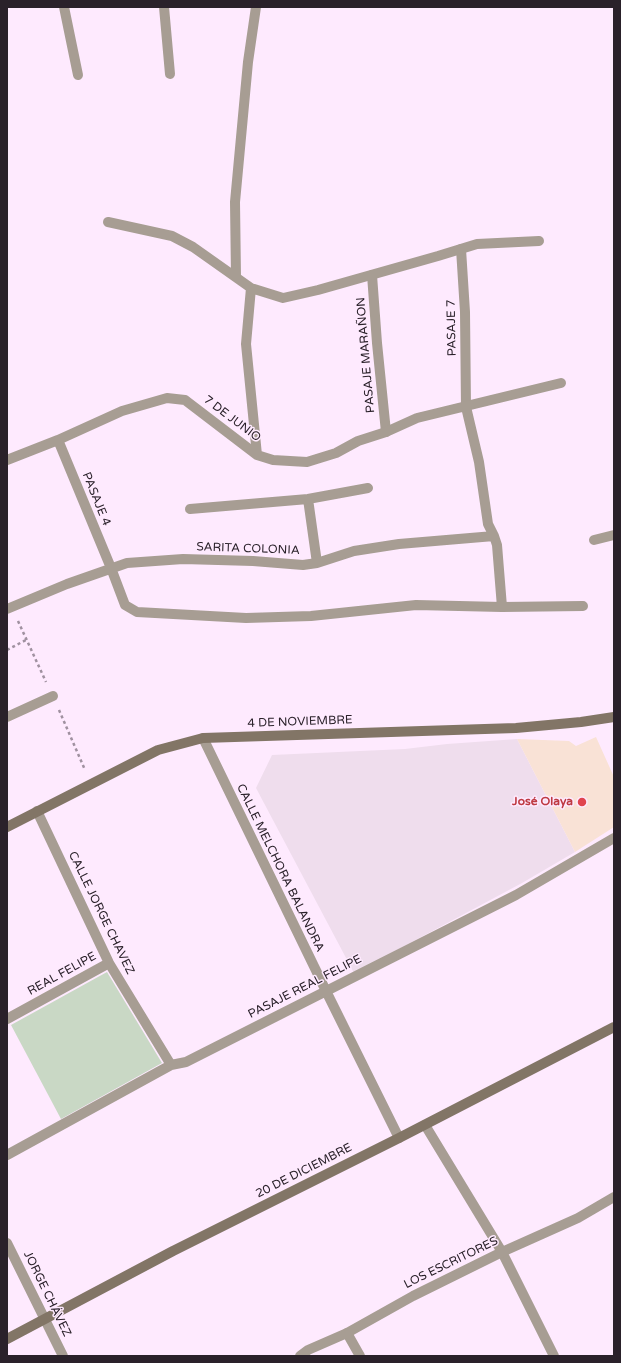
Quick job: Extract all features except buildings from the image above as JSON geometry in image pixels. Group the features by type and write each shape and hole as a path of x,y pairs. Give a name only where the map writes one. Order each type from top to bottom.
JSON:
{"street":[{"path":"64,7 78,76"},
{"path":"164,7 170,74"},
{"path":"236,277 235,202 248,62 256,7"},
{"path":"108,222 172,236 193,247 251,288 283,298 372,275 477,244 538,240"},
{"name":"PASAJE 7","path":"461,249 465,312 466,407 479,462 488,524 497,545 502,607"},
{"name":"PASAJE MARAÑON","path":"372,275 376,343 386,432"},
{"path":"251,288 246,344 257,455"},
{"name":"7 DE JUNIO","path":"7,460 58,440 122,411 167,398 185,400 257,455 272,460 307,462 336,453 358,441 386,432 417,418 561,383"},
{"name":"PASAJE 4","path":"58,440 125,605 137,612 246,618 311,616 416,605 502,607 583,606"},
{"path":"190,509 308,499 368,488"},
{"path":"308,499 317,563"},
{"path":"594,540 614,535"},
{"name":"SARITA COLONIA","path":"7,609 67,584 127,563 183,559 253,561 303,565 317,563 354,551 494,536"},
{"path":"7,717 53,696"},
{"name":"4 DE NOVIEMBRE","path":"7,827 158,750 203,738 516,728 581,722 614,717"},
{"name":"CALLE MELCHORA BALANDRA","path":"203,738 399,1138"},
{"name":"CALLE JORGE CHAVEZ","path":"37,812 109,963 171,1065"},
{"name":"PASAJE REAL FELIPE","path":"7,1155 171,1065 186,1062 516,895 614,838"},
{"name":"REAL FELIPE","path":"7,1019 109,963"},
{"name":"20 DE DICIEMBRE","path":"7,1339 173,1251 425,1125 614,1027"},
{"path":"425,1125 502,1252 554,1356"},
{"name":"LOS ESCRITORES","path":"300,1356 308,1350 347,1333 413,1296 502,1252 578,1218 614,1197"},
{"name":"JORGE CHÁVEZ","path":"7,1243 63,1356"},
{"path":"347,1333 360,1356"}],"path":[{"path":"7,650 26,640"}],"shaded area":[{"name":"José Olaya","path":"596,737 614,777 614,827 575,852 517,739 569,741 576,746"},
{"path":"517,739 575,852 522,883 354,973 256,788 272,755 405,749 447,744"}],"green space":[{"path":"107,972 162,1063 61,1119 11,1025"}],"place":[{"name":"José Olaya","path":"582,802"}]}
